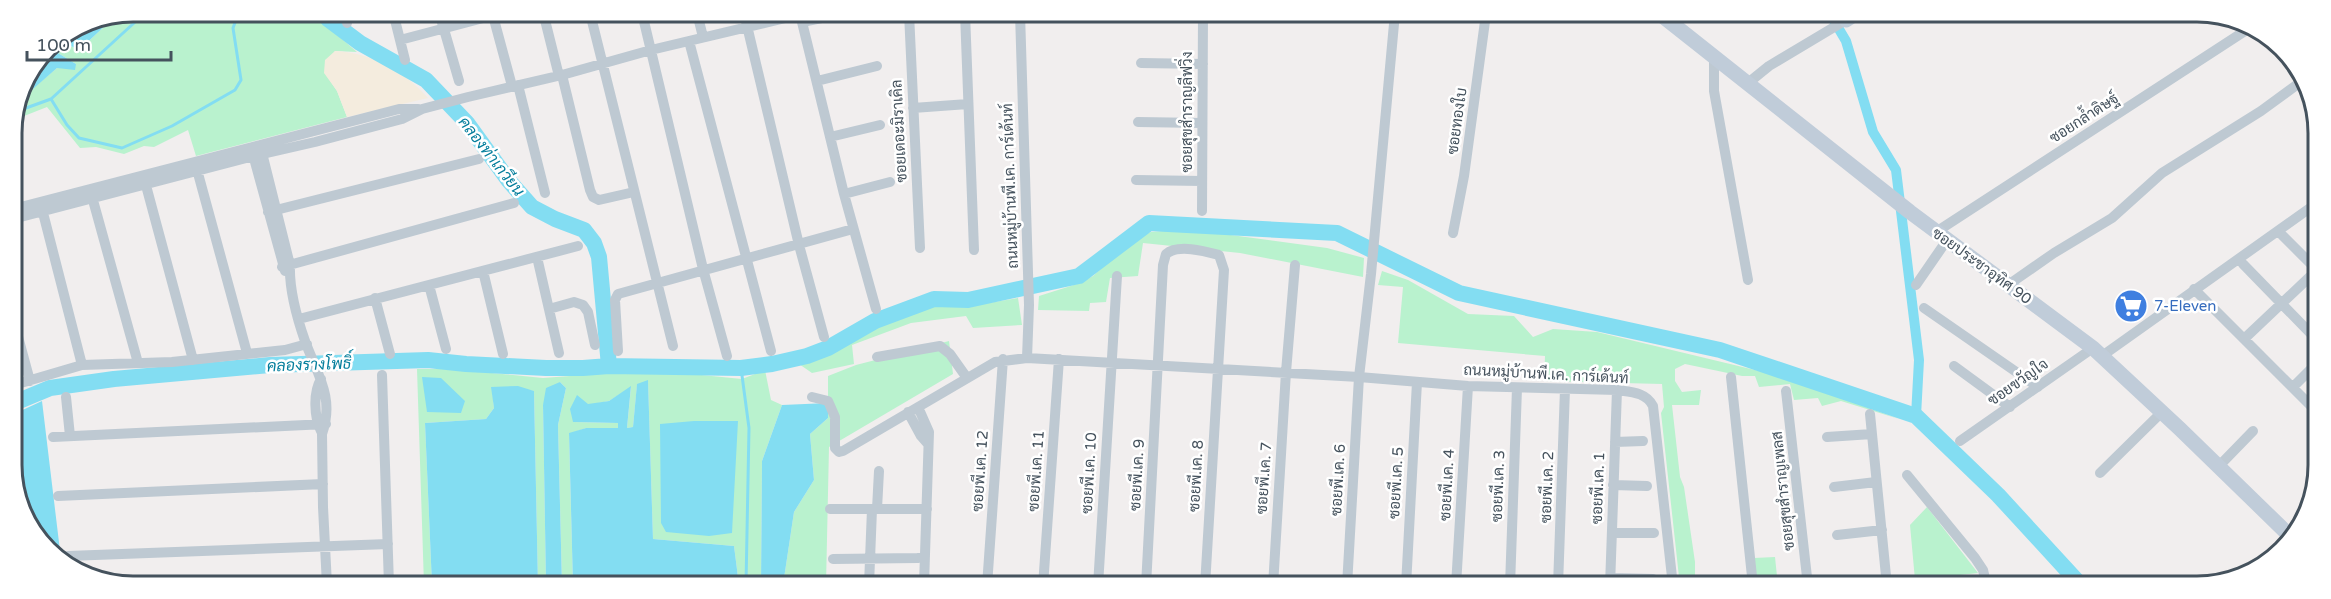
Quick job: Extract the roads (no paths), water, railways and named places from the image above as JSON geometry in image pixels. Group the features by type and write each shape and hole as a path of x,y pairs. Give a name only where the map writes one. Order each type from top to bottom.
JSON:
{"street":[{"name":"ซอยสุขสำราญลีฟวิ่ง","path":"1202,211 1203,22"},
{"path":"1359,377 1394,22"},
{"name":"ซอยทองใบ","path":"1453,233 1464,176 1485,22"},
{"name":"ซอยประชาอุทิศ 90","path":"1671,22 1941,236 2098,352 2288,529"},
{"path":"1748,83 1769,66 1842,22"},
{"path":"396,23 405,60"},
{"path":"441,23 459,81"},
{"path":"400,40 465,23"},
{"path":"496,23 545,193"},
{"path":"546,23 593,197 599,200 634,192"},
{"path":"593,23 673,346"},
{"path":"644,23 704,269 728,356"},
{"path":"699,23 703,37"},
{"path":"746,23 799,245 824,337"},
{"path":"23,208 42,206 91,194 378,120 402,118 437,105 560,76 689,40 766,23"},
{"path":"801,23 853,229 876,309"},
{"name":"ซอยเดอะมิราเคิล","path":"909,23 920,248"},
{"path":"964,23 974,250"},
{"name":"ถนนหมู่บ้านพี.เค. การ์เด้นท์","path":"1020,23 1029,305 1027,358"},
{"name":"ซอยกล้ำดิษฐ์","path":"1941,236 2242,32"},
{"path":"689,40 771,351"},
{"path":"1714,56 1714,91 1748,280"},
{"path":"1141,63 1203,64"},
{"path":"817,81 877,66"},
{"path":"2008,285 2054,253 2112,218 2162,172 2261,111 2297,85"},
{"path":"913,108 968,104"},
{"path":"1138,122 1202,123"},
{"path":"830,137 880,125"},
{"path":"257,151 299,319 320,374 316,388 322,428 327,576"},
{"path":"272,211 479,159"},
{"path":"196,166 247,353"},
{"path":"145,180 193,360"},
{"path":"1136,180 1202,181"},
{"path":"844,194 890,182"},
{"path":"91,194 138,363"},
{"path":"286,266 514,203"},
{"path":"23,215 42,206"},
{"path":"42,206 82,365"},
{"name":"ซอยขวัญใจ","path":"1960,441 2037,387 2098,352 2194,289 2308,209"},
{"path":"618,351 615,296 704,269 853,229"},
{"path":"2282,235 2308,261"},
{"path":"1916,285 1941,236"},
{"path":"299,319 578,246"},
{"name":"ซอยพี.เค. 9","path":"1147,576 1163,265 1166,254 1171,250 1181,249 1219,255 1222,262 1224,270 1217,369"},
{"path":"537,256 559,353"},
{"path":"2243,264 2308,331"},
{"name":"ซอยพี.เค. 7","path":"1274,576 1295,265"},
{"path":"483,271 502,354"},
{"name":"ซอยพี.เค. 10","path":"1099,576 1117,276"},
{"path":"2244,339 2308,278"},
{"path":"429,285 446,350"},
{"path":"2194,289 2308,403"},
{"path":"375,298 390,354"},
{"path":"549,309 574,302 583,305 588,312 595,345"},
{"path":"1924,308 2037,387"},
{"path":"877,357 940,346 950,354 967,378"},
{"path":"22,383 82,365 193,360 308,347"},
{"path":"22,353 30,381"},
{"name":"ถนนหมู่บ้านพี.เค. การ์เด้นท์","path":"812,396 823,398 831,406 835,417 835,448 839,452 1003,359 1059,359 1286,372 1468,386 1617,390 1641,394 1649,399 1653,406 1672,576"},
{"name":"ซอยพี.เค. 12","path":"988,576 1003,359"},
{"name":"ซอยพี.เค. 11","path":"1045,576 1059,359"},
{"path":"1954,366 2010,407"},
{"name":"ซอยพี.เค. 8","path":"1206,576 1217,369"},
{"path":"2293,387 2308,372"},
{"path":"382,375 389,576"},
{"name":"ซอยพี.เค. 6","path":"1348,576 1359,377"},
{"path":"1731,377 1752,576"},
{"name":"ซอยพี.เค. 5","path":"1407,576 1417,382"},
{"name":"ซอยพี.เค. 4","path":"1457,576 1468,386"},
{"name":"ซอยพี.เค. 3","path":"1510,576 1516,388"},
{"name":"ซอยพี.เค. 2","path":"1558,576 1565,389"},
{"name":"ซอยพี.เค. 1","path":"1610,576 1617,390"},
{"name":"ซอยสุขสำราญเพลส","path":"1786,391 1807,576"},
{"path":"66,397 70,436"},
{"path":"913,410 929,432 925,576"},
{"path":"2100,473 2162,412"},
{"path":"1870,414 1886,576"},
{"path":"53,437 322,428"},
{"path":"2219,466 2253,431"},
{"path":"1827,437 1872,434"},
{"path":"1615,442 1643,441"},
{"path":"869,576 879,471"},
{"path":"1907,475 1975,558 1984,576"},
{"path":"1834,487 1876,482"},
{"path":"58,496 323,484"},
{"path":"1613,485 1647,486"},
{"path":"830,509 927,509"},
{"path":"1837,536 1882,530"},
{"path":"1612,533 1654,533"},
{"path":"69,556 388,544"},
{"path":"833,559 926,556"}],"water":[{"path":"105,26 79,50 68,44 84,34"},
{"path":"57,53 76,64 75,70 57,68 31,91 45,66"},
{"path":"422,377 441,378 465,401 461,413 427,412"},
{"path":"648,380 653,539 734,546 738,576 573,576 569,433 586,428 618,428 618,423 573,422 570,409 577,395 588,404 609,401 631,386 627,428 633,427 637,384"},
{"path":"560,382 566,388 558,425 562,576 546,576 543,405 546,388"},
{"path":"518,386 534,391 538,576 432,576 425,423 486,419 494,408 491,387"},
{"path":"42,401 60,548 45,533 28,501 22,466 22,410"},
{"path":"828,403 828,418 810,434 814,480 794,512 784,576 761,576 762,461 782,405"},
{"path":"738,421 732,533 709,536 666,532 661,523 660,424"}],"waterway":[{"path":"1835,22 1846,41 1873,132 1896,170 1919,360 1916,416"},
{"path":"26,108 51,99 134,23"},
{"path":"51,99 67,125 79,138 122,148 172,126 235,90 241,80 233,28 235,23"},
{"name":"คลองท่าเกวียน","path":"333,23 360,43 426,80 467,123 509,181 532,207 584,230 594,243 599,257 609,366"},
{"name":"คลองรางโพธิ์","path":"22,400 50,388 114,379 270,365 428,360 546,368 609,366 741,368 807,356 828,348 875,321 934,299 968,300 1079,276 1149,223 1337,233 1459,293 1720,350 1916,416 1998,495 2072,576"},
{"path":"741,368 749,428 746,576"}],"place":[{"name":"7-Eleven","path":"2131,306"}]}
